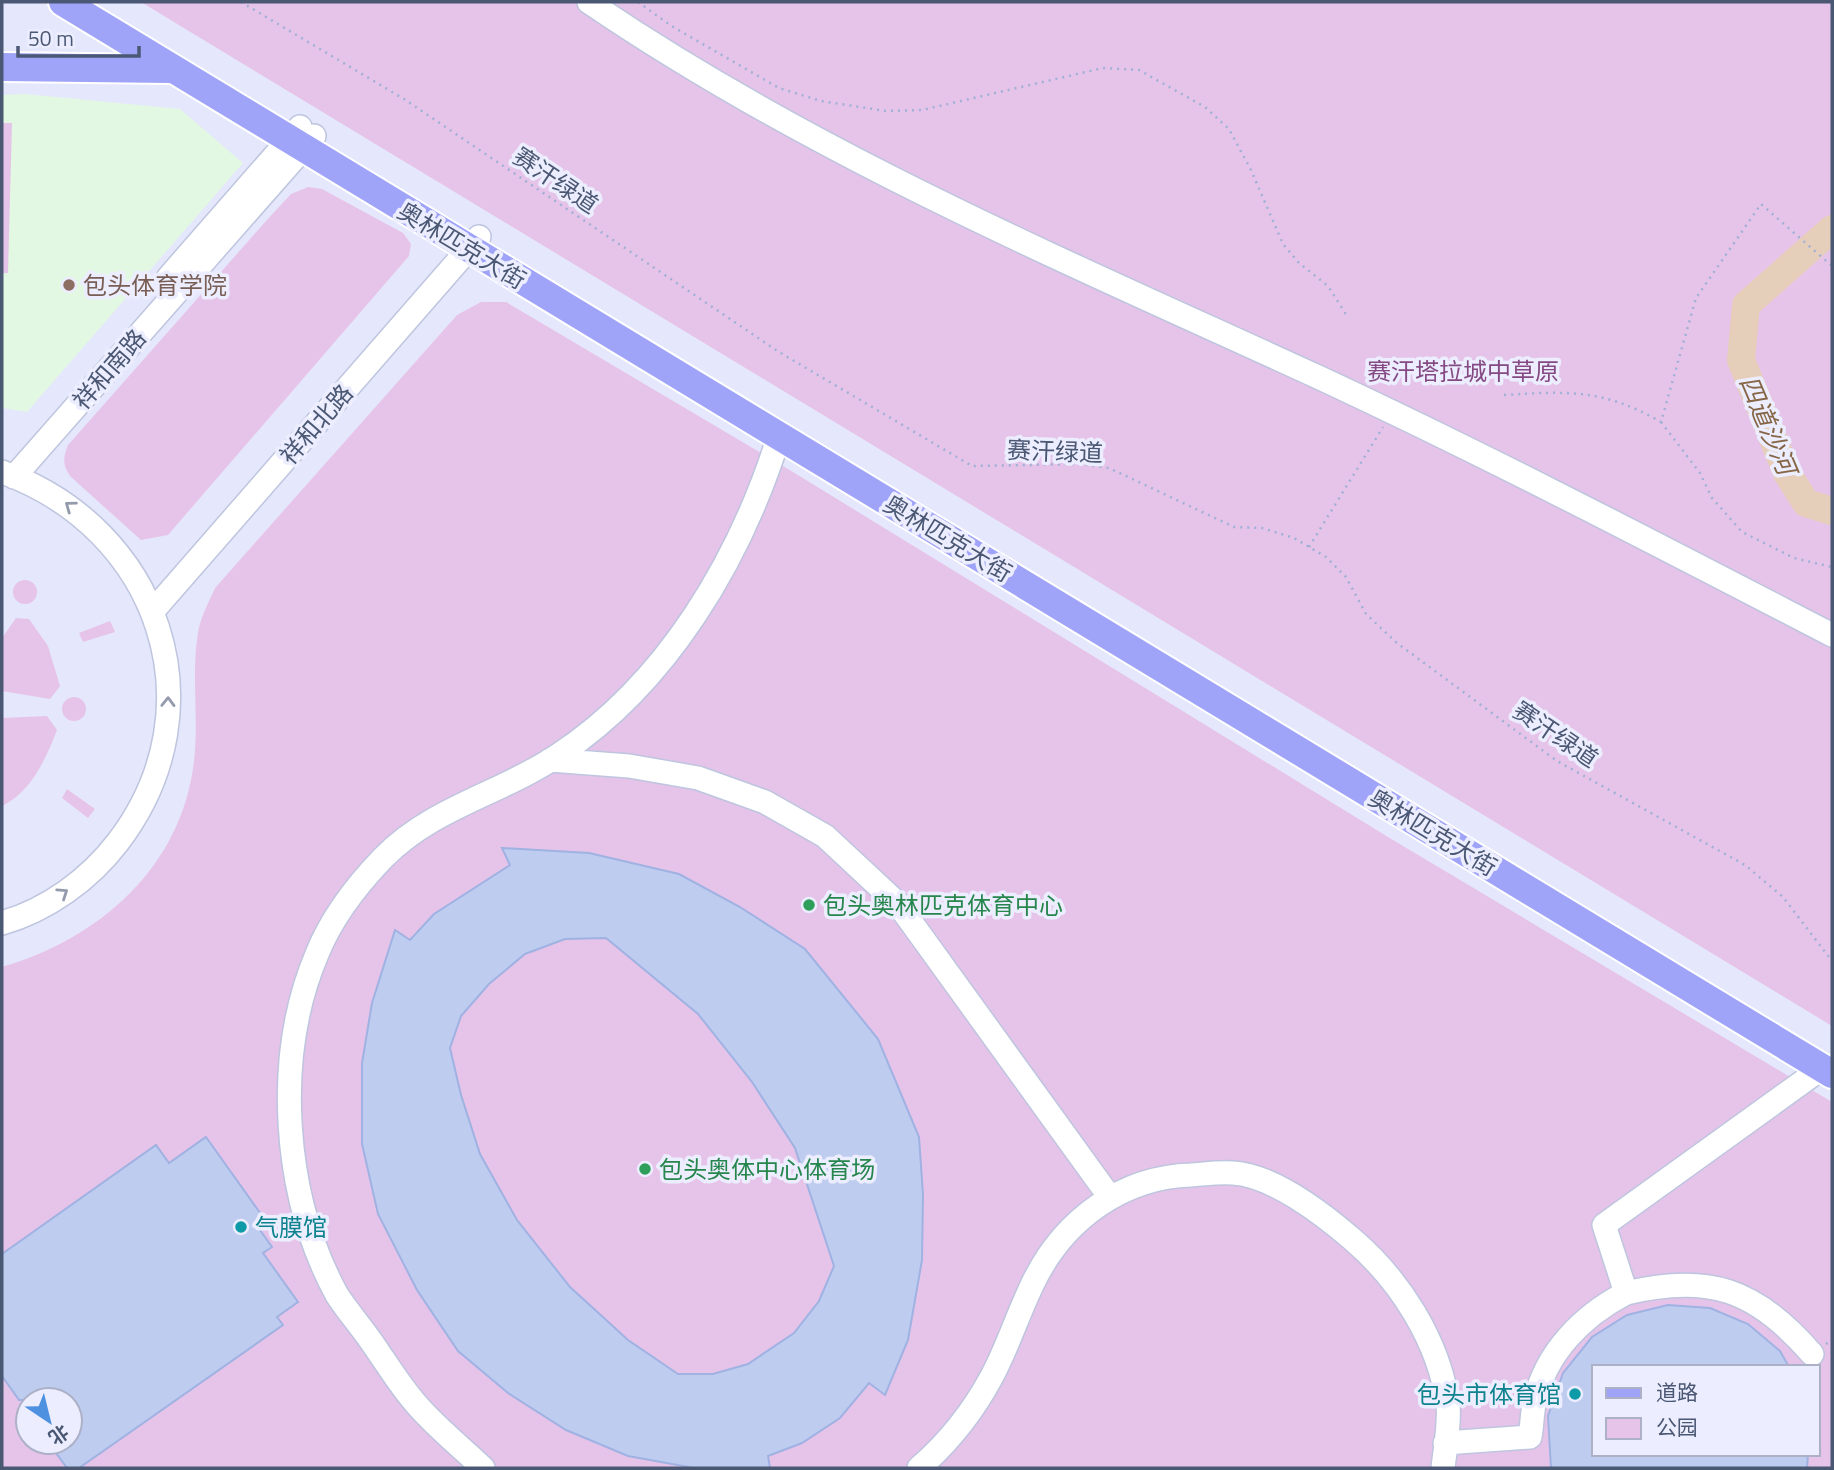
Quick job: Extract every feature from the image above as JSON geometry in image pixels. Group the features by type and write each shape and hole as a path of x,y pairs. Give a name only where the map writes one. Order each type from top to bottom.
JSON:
{"main road":[{"path":"63,2 143,51 174,61"},
{"name":"奥林匹克大街","path":"93,2 174,61 1829,1066"},
{"path":"2,50 143,51"},
{"path":"2,67 174,61"},
{"name":"奥林匹克大街","path":"174,61 203,68 302,138"},
{"name":"奥林匹克大街","path":"468,239 779,436 1829,1066"}],"street":[{"path":"589,2 674,60 930,198 1392,412 1832,635"},
{"name":"祥和南路","path":"6,472 302,138"},
{"name":"祥和北路","path":"149,604 468,239"},
{"path":"483,1468 417,1405 338,1296 317,1250 300,1195 292,1136 291,1082 297,1015 317,953 348,900 385,856 440,814 550,760 601,722 653,670 705,600 761,494 779,436"},
{"path":"2,923 33,911 76,884 112,849 141,808 159,761 168,712 166,663 149,604 119,553 86,518 46,490 6,472"},
{"path":"550,760 629,766 698,778 765,802 825,836 898,904 1109,1196"},
{"path":"1626,1293 1604,1225 1829,1066"},
{"path":"919,1468 950,1441 991,1377 1035,1279 1061,1236 1109,1196 1162,1175 1236,1173 1286,1191 1334,1223 1375,1259 1411,1306 1432,1350 1448,1406 1443,1468"},
{"path":"1445,1443 1530,1437 1534,1404 1545,1373 1560,1347 1579,1324 1600,1306 1626,1293 1684,1283 1739,1293 1767,1310 1812,1354"}],"path":[{"name":"赛汗绿道","path":"241,2 404,99 779,352 972,466 1081,464 1110,468 1234,527 1262,528 1294,538 1309,547 1346,577 1366,614 1397,643 1557,761 1745,865 1783,897 1832,961"},
{"path":"638,2 670,25 779,88 821,101 886,111 922,110 1103,68 1139,70 1205,107 1229,128 1251,170 1283,244 1299,263 1328,286 1347,316"},
{"path":"1661,422 1696,298 1761,204 1832,266"},
{"path":"1504,395 1604,395 1632,405 1661,422 1700,472 1712,498 1742,532 1794,558 1832,567"},
{"path":"1309,547 1392,412"}],"shaded area":[{"name":"包头体育学院","path":"25,94 180,109 243,163 27,412 2,408 2,95"}],"green space":[{"name":"赛汗塔拉城中草原","path":"141,2 1832,2 1832,1026"},
{"path":"2,123 12,123 8,273 2,273"},
{"path":"308,187 322,189 403,233 411,244 409,256 168,535 141,540 71,477 64,461 68,445 291,194"},
{"name":"包头奥林匹克体育中心","path":"481,302 506,302 793,472 1388,837 1832,1102 1832,1468 2,1468 2,967 71,938 102,917 130,893 154,865 173,834 186,799 194,761 195,664 198,633 215,588 457,315"},
{"path":"25,580 36,587 37,592 30,603 25,604 14,597 13,592 20,581"},
{"path":"16,618 29,619 48,646 60,686 50,699 2,691 2,638"},
{"path":"110,621 115,632 83,642 79,633"},
{"path":"74,697 85,704 86,709 79,720 74,721 63,714 62,709 69,698"},
{"path":"47,716 57,730 48,752 29,783 2,806 2,718"},
{"path":"67,789 95,809 88,818 62,798"}],"building":[{"name":"包头奥体中心体育场","path":"502,848 589,853 679,874 740,907 805,949 878,1039 919,1137 923,1195 922,1260 908,1340 885,1395 869,1383 840,1418 802,1443 768,1456 770,1468 694,1468 628,1456 566,1430 508,1393 458,1351 417,1290 378,1214 362,1144 362,1063 372,1003 395,930 410,940 434,914 510,865","holes":["606,938 698,1014 752,1082 795,1148 834,1266 819,1301 794,1333 748,1364 713,1374 678,1374 628,1340 570,1287 517,1220 480,1154 461,1095 450,1048 461,1016 489,984 525,954 565,939"]},
{"path":"206,1137 268,1224 260,1230 272,1247 263,1253 298,1302 277,1317 283,1325 79,1468 67,1468 58,1456 84,1456 84,1386 14,1386 14,1393 2,1376 2,1254 156,1145 169,1163"},
{"name":"包头市体育馆","path":"1668,1305 1710,1308 1748,1324 1780,1351 1788,1365 1592,1365 1592,1456 1808,1456 1807,1468 1551,1468 1548,1416 1563,1373 1592,1337 1627,1315"}],"waterway":[{"name":"四道沙河","path":"1832,229 1746,305 1741,360 1787,473 1806,503 1832,511"}],"place":[{"name":"包头体育学院","path":"69,285"},
{"name":"包头奥林匹克体育中心","path":"809,905"},
{"name":"包头奥体中心体育场","path":"645,1169"},
{"name":"气膜馆","path":"241,1227"},
{"name":"包头市体育馆","path":"1575,1394"}]}
